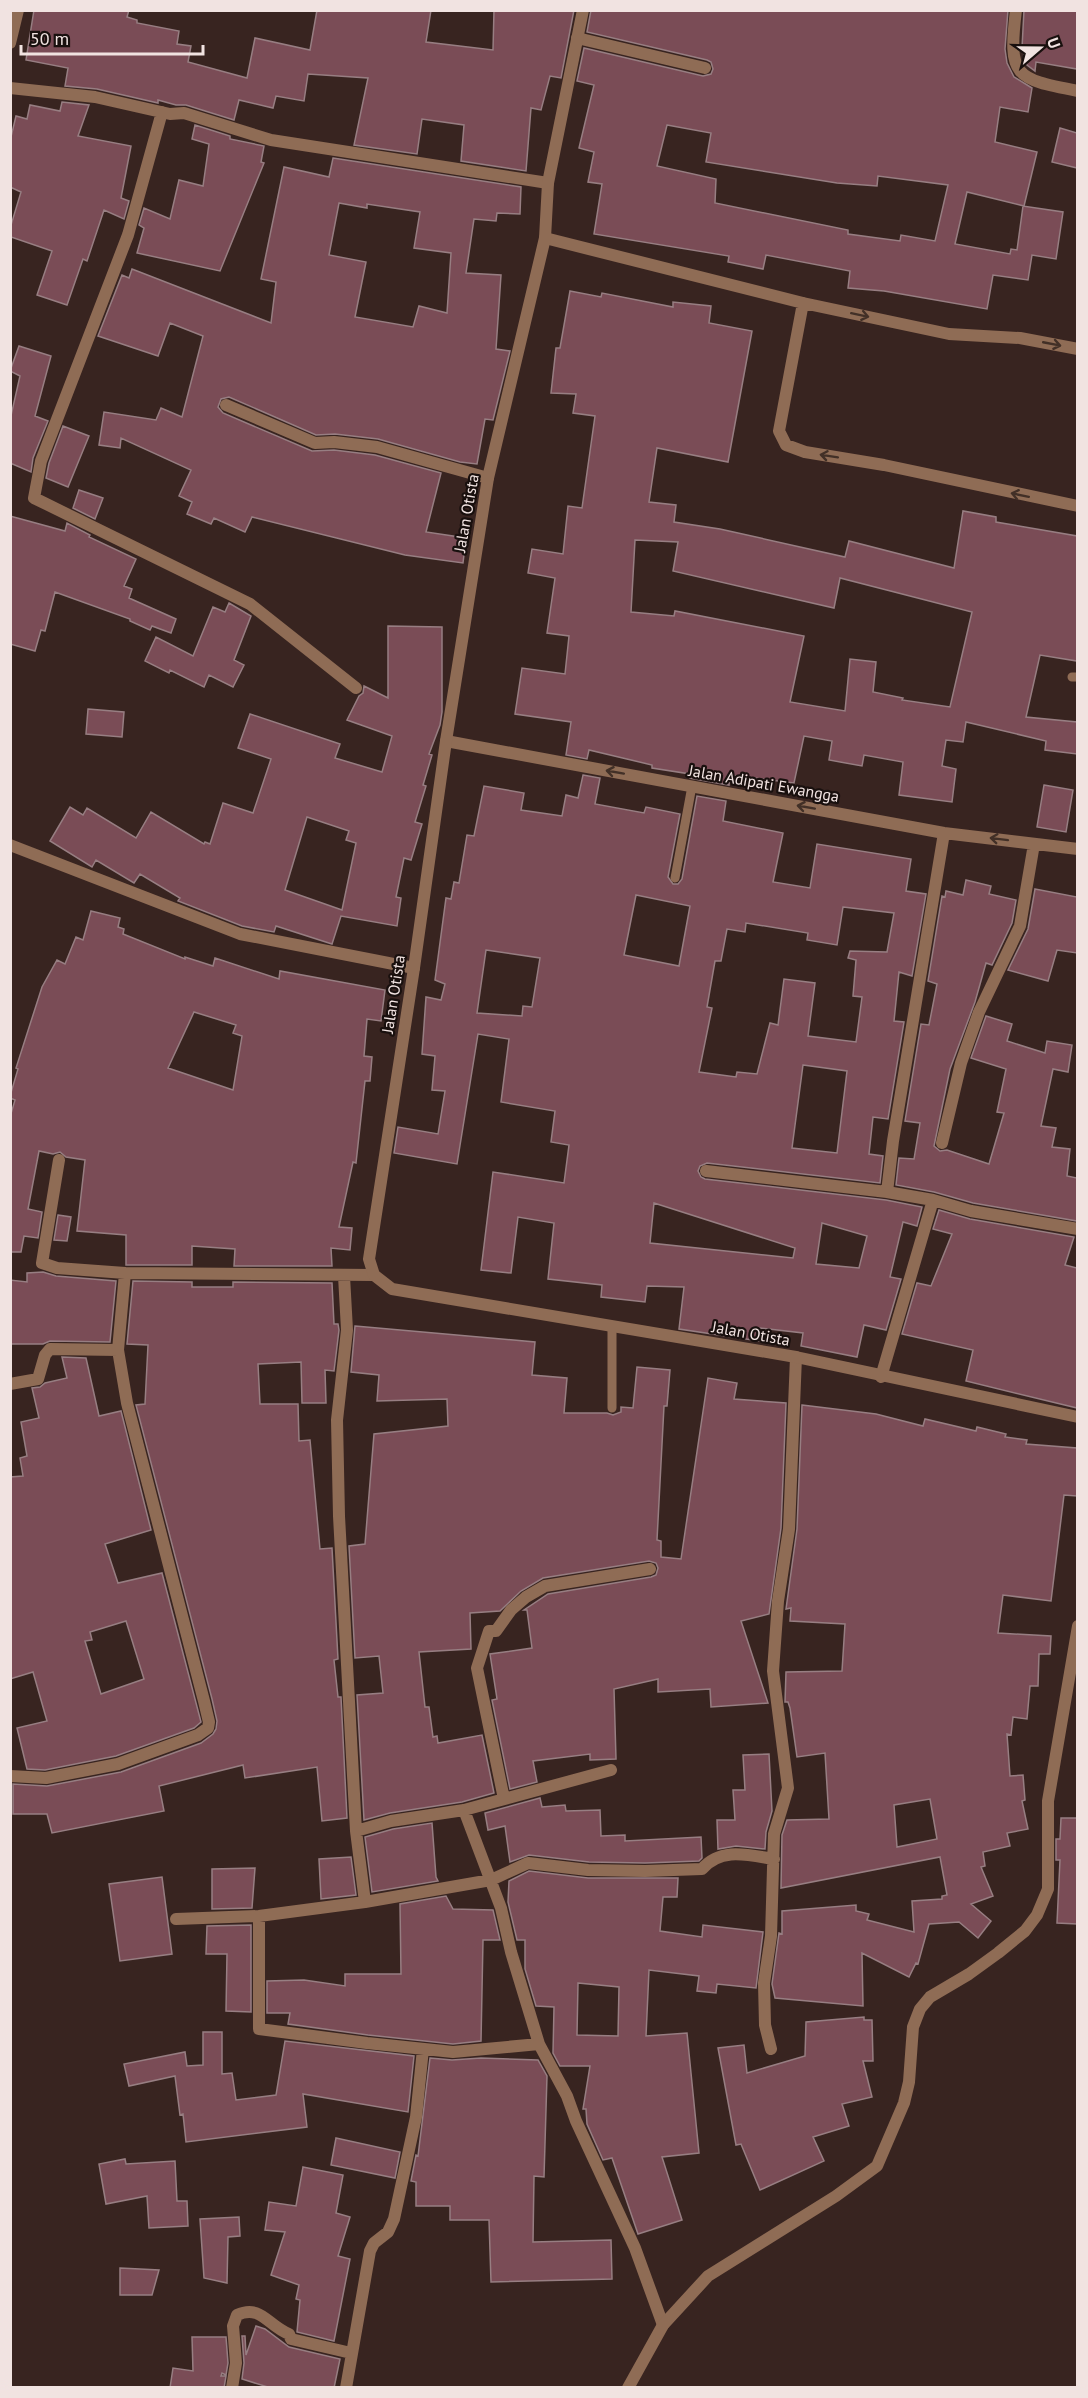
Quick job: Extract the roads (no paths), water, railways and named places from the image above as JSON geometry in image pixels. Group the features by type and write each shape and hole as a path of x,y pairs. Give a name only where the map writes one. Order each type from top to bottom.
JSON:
{"street":[{"path":"10,43 18,10"},
{"name":"Jalan Otista","path":"583,10 548,183 546,238 488,478 446,741 369,1258 374,1275 392,1289 796,1357 881,1377 1077,1417"},
{"path":"1016,10 1012,38 1014,64 1024,76 1044,85 1077,91"},
{"path":"578,38 705,68"},
{"path":"10,88 95,97 162,112 184,113 271,140 548,183"},
{"path":"162,112 129,235 41,461 34,498 250,604 356,688"},
{"path":"546,238 802,303 949,334 1020,338 1077,349"},
{"path":"802,303 779,431 786,445 805,452 884,465 1077,506"},
{"path":"226,405 315,443 334,442 377,447 488,478"},
{"name":"Jalan Adipati Ewangga","path":"446,741 944,832 1077,849"},
{"path":"887,1192 893,1141 944,832"},
{"path":"942,1143 961,1063 979,1012 1020,927 1034,844"},
{"path":"10,845 240,934 414,968"},
{"path":"59,1160 42,1263 57,1268 125,1273 374,1275"},
{"path":"706,1171 887,1192 933,1200 971,1211 1077,1229"},
{"path":"881,1377 933,1200"},
{"path":"10,1776 46,1778 118,1764 198,1735 208,1728 209,1722 204,1701 127,1403 118,1350 125,1273"},
{"path":"344,1276 347,1330 337,1420 339,1516 356,1831 365,1902"},
{"path":"10,1384 38,1379 45,1354 50,1349 118,1350"},
{"path":"771,2049 765,2025 764,1983 771,1936 774,1834 788,1788 773,1671 778,1601 789,1529 796,1357"},
{"path":"504,1799 477,1668 489,1631 496,1631 511,1610 526,1597 545,1586 650,1569"},
{"path":"628,2388 663,2325 708,2276 836,2196 877,2166 904,2103 909,2082 913,2027 920,2008 930,1997 969,1974 998,1953 1025,1931 1037,1915 1048,1889 1048,1801 1077,1626"},
{"path":"356,1831 391,1821 464,1810 611,1770"},
{"path":"464,1810 501,1908 511,1952 539,2044 567,2096 576,2121 635,2248 663,2325"},
{"path":"176,1919 259,1916 365,1902 491,1880 528,1863 588,1870 645,1871 702,1869 710,1860 731,1853 774,1859"},
{"path":"259,1916 259,2029 453,2052 539,2044"},
{"path":"346,2388 370,2251 374,2243 388,2232 394,2219 416,2117 423,2049"},
{"path":"232,2388 236,2363 233,2326 237,2315 247,2310 260,2313 278,2330 289,2334 291,2339 351,2353"}],"lane":[{"path":"675,878 692,786"},
{"path":"612,1326 612,1408"}]}
